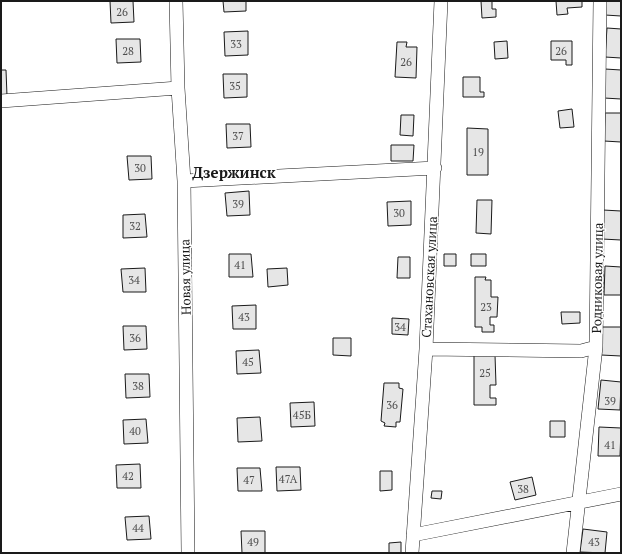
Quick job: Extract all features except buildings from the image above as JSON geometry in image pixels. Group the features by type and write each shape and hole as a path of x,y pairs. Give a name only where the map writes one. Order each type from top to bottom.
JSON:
{"street":[{"name":"Новая улица","path":"176,1 178,88 184,181 188,553"},
{"name":"Стахановская улица","path":"412,553 426,349 441,1"},
{"name":"Родниковая улица","path":"573,553 596,347 600,1"},
{"path":"1,101 178,88"},
{"path":"184,181 435,168"},
{"path":"426,349 580,351 596,347"},
{"path":"413,535 621,494"}],"district":[{"name":"Дзержинск","path":"234,172"}]}
